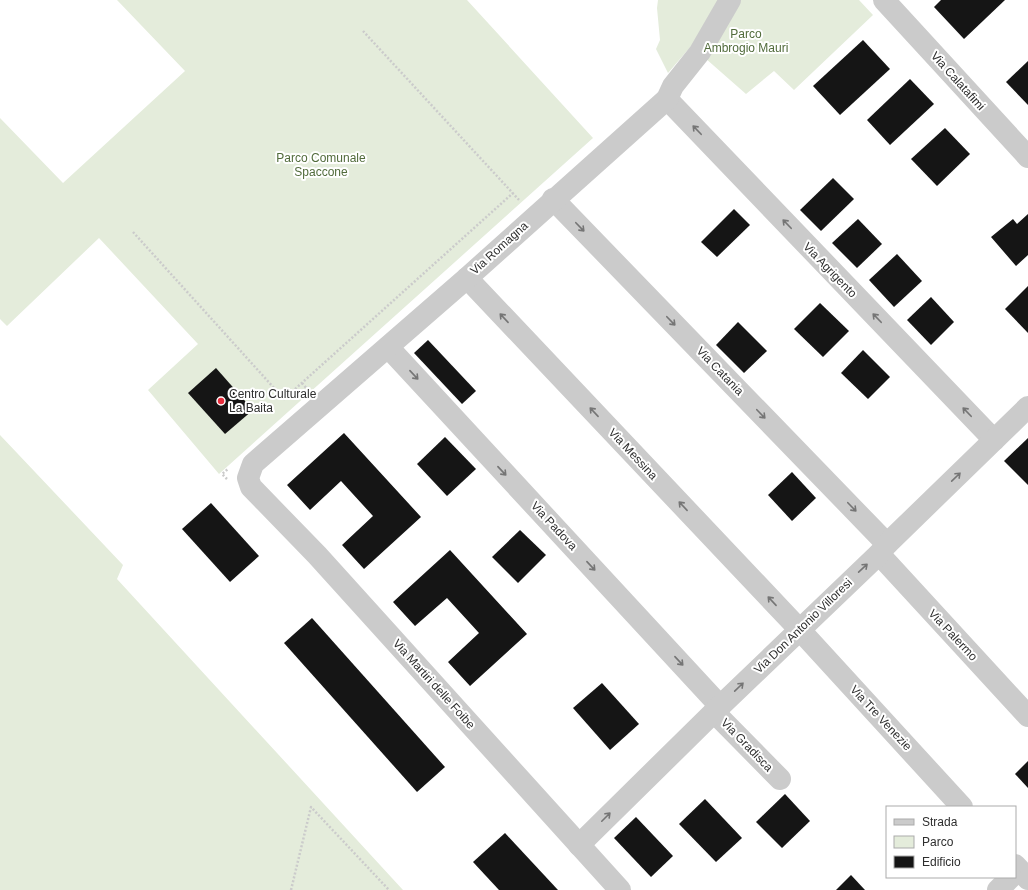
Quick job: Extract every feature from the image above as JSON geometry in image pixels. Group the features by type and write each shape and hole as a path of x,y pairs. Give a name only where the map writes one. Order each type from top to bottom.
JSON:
{"street":[{"name":"Via Romagna","path":"248,478 253,464 467,278 553,199 667,99 673,86 700,52 730,0"},
{"name":"Via Calatafimi","path":"886,2 1028,157"},
{"name":"Via Agrigento","path":"667,99 994,440"},
{"name":"Via Catania","path":"553,199 883,549"},
{"name":"Via Messina","path":"467,278 799,629"},
{"name":"Via Padova","path":"388,347 717,709"},
{"name":"Via Don Antonio Villoresi","path":"579,845 1028,407"},
{"name":"Via Martiri delle Foibe","path":"248,478 251,487 318,555 620,890"},
{"name":"Via Palermo","path":"883,549 1028,716"},
{"name":"Via Tre Venezie","path":"799,629 961,806"},
{"name":"Via Gradisca","path":"717,709 780,779"},
{"path":"998,890 1011,878"}],"path":[{"path":"133,232 284,399 513,193 363,31"},
{"path":"291,890 311,807 389,890"}],"green space":[{"name":"Parco Comunale Spaccone","path":"117,0 467,0 593,138 219,474 148,390 198,344 99,238 7,326 0,319 0,118 63,183 185,71"},
{"name":"Parco Ambrogio Mauri","path":"658,0 859,0 873,15 794,90 774,71 746,94 692,45 668,73 656,49 660,40 657,8"},
{"path":"0,435 123,565 117,579 403,890 0,890"}],"building":[{"path":"941,0 1005,0 964,39 934,7"},
{"path":"863,40 890,69 840,115 813,86"},
{"path":"1028,61 1028,105 1006,82"},
{"path":"910,79 934,104 890,145 867,120"},
{"path":"945,128 970,154 937,186 911,159"},
{"path":"833,178 854,199 821,231 800,210"},
{"path":"734,209 750,225 717,257 701,242"},
{"path":"1028,214 1028,255 1016,266 991,237 1013,219 1017,224"},
{"path":"858,219 882,244 857,268 832,243"},
{"path":"897,254 922,281 894,307 869,280"},
{"path":"1028,286 1028,333 1005,309"},
{"path":"931,297 954,322 931,345 907,320"},
{"path":"820,303 849,331 823,357 794,329"},
{"path":"738,322 767,351 744,373 716,345"},
{"path":"428,340 476,391 462,404 414,353"},
{"path":"863,350 890,377 868,399 841,373"},
{"name":"Centro Culturale La Baita","path":"216,368 253,410 225,434 188,393"},
{"path":"344,433 421,517 364,569 342,545 373,516 341,481 310,510 287,485"},
{"path":"445,437 476,469 447,496 417,464"},
{"path":"1028,438 1028,485 1004,461"},
{"path":"792,472 816,498 792,521 768,495"},
{"path":"211,503 259,556 230,582 182,529"},
{"path":"520,530 546,555 518,583 492,557"},
{"path":"450,550 527,634 470,686 448,662 479,633 447,598 415,626 393,602"},
{"path":"312,618 445,767 417,792 284,643"},
{"path":"602,683 639,724 610,750 573,708"},
{"path":"1028,761 1028,788 1015,774"},
{"path":"785,794 810,821 782,848 756,822"},
{"path":"705,799 742,838 716,862 679,824"},
{"path":"636,817 673,856 651,877 614,838"},
{"path":"505,833 558,890 499,890 473,862"},
{"path":"851,875 865,890 836,890"}],"place":[{"name":"Centro Culturale La Baita","path":"221,401"}]}
